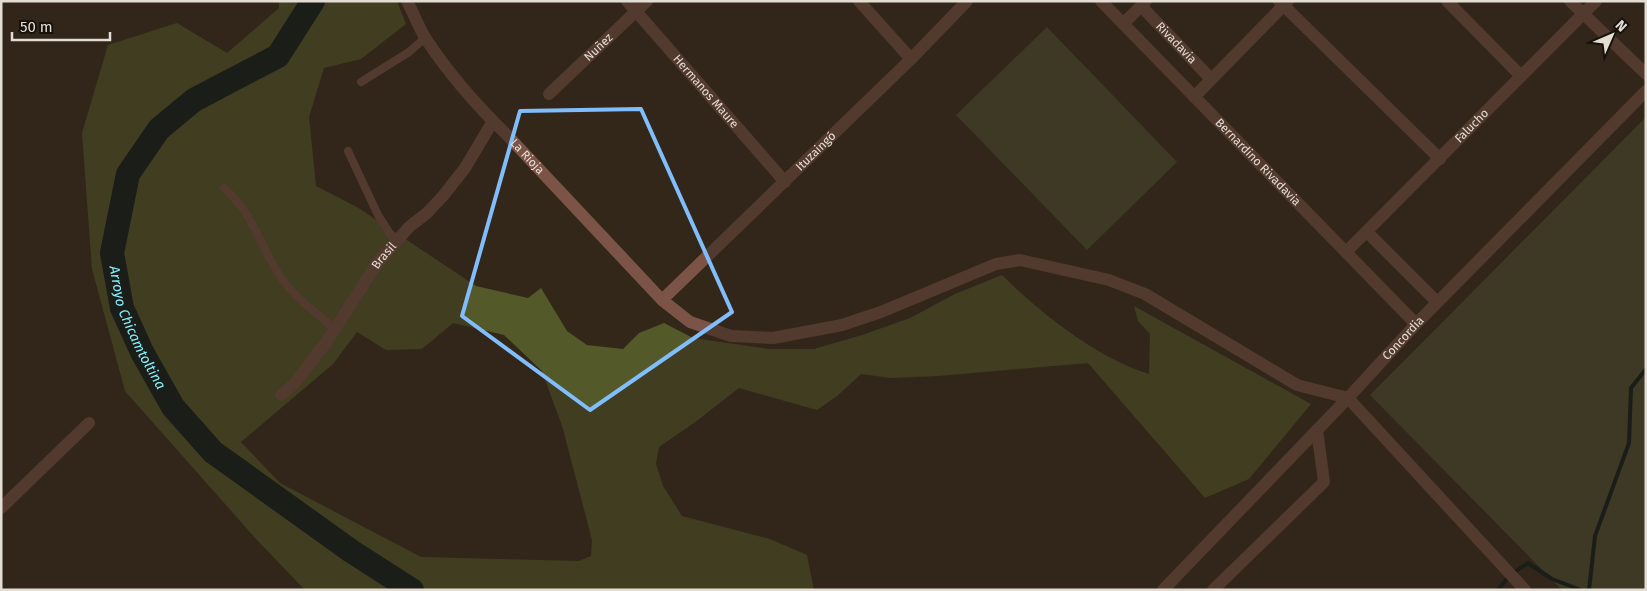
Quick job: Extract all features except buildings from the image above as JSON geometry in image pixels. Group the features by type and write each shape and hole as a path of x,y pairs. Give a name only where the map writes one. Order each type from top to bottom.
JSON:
{"street":[{"name":"La Rioja","path":"408,1 425,38 451,74 662,300 690,322 731,336 773,338 842,326 882,312 996,264 1020,260 1109,280 1146,294 1297,385 1348,398"},
{"name":"Hermanos Maure","path":"627,1 785,182"},
{"name":"Nuñez","path":"550,94 647,1"},
{"path":"859,1 911,59"},
{"name":"Ituzaingó","path":"662,300 911,59 967,1"},
{"name":"Bernardino Rivadavia","path":"1101,1 1416,324"},
{"path":"1447,1 1522,76"},
{"path":"1570,1 1646,74"},
{"name":"Falucho","path":"1346,252 1596,1"},
{"path":"1194,97 1284,3 1440,159"},
{"path":"1123,24 1143,4"},
{"name":"Rivadavia","path":"1143,4 1212,79"},
{"name":"Concordia","path":"1163,590 1348,398 1437,302 1646,91"},
{"name":"Brasil","path":"280,395 294,384 335,329 378,262 409,227 428,213 465,168 493,121"},
{"path":"1367,232 1437,302"},
{"path":"1348,398 1525,590"},
{"path":"1,508 89,424"},
{"path":"1214,590 1324,482 1317,430"}],"lane":[{"path":"361,82 409,52 425,38"},
{"path":"348,151 378,215 396,243"},
{"path":"224,188 236,198 251,220 264,248 282,279 295,294 335,329"}],"highlighted area":[{"path":"641,109 732,312 590,410 462,316 520,111"}],"green space":[{"path":"279,1 397,1 406,24 361,59 324,68 309,117 316,186 357,207 476,286 528,298 541,288 567,331 587,345 623,349 639,333 664,323 693,338 769,349 814,349 910,318 955,294 1002,275 1017,290 1070,333 1129,367 1149,374 1150,334 1138,321 1134,306 1311,404 1249,479 1205,498 1088,363 938,376 891,378 861,374 837,396 817,410 739,388 659,447 656,464 663,486 682,516 770,539 807,555 814,590 305,590 256,539 125,391 92,269 82,133 108,45 177,23 227,53 279,8","holes":["453,323 504,335 542,371 563,429 592,540 591,556 579,561 421,557 280,483 241,442 333,364 357,332 386,350 422,349"]},
{"path":"1047,27 1177,162 1087,250 956,115"},
{"path":"1646,117 1646,590 1562,590 1370,395"}],"waterway":[{"name":"Arroyo Chicamtoltina","path":"313,1 278,56 194,100 159,129 128,174 112,253 122,308 142,352 173,407 213,452 351,551 412,590"},
{"path":"1589,590 1595,536 1629,443 1631,388 1646,369"},
{"path":"1498,590 1510,575 1528,563 1552,579 1581,590"}]}
